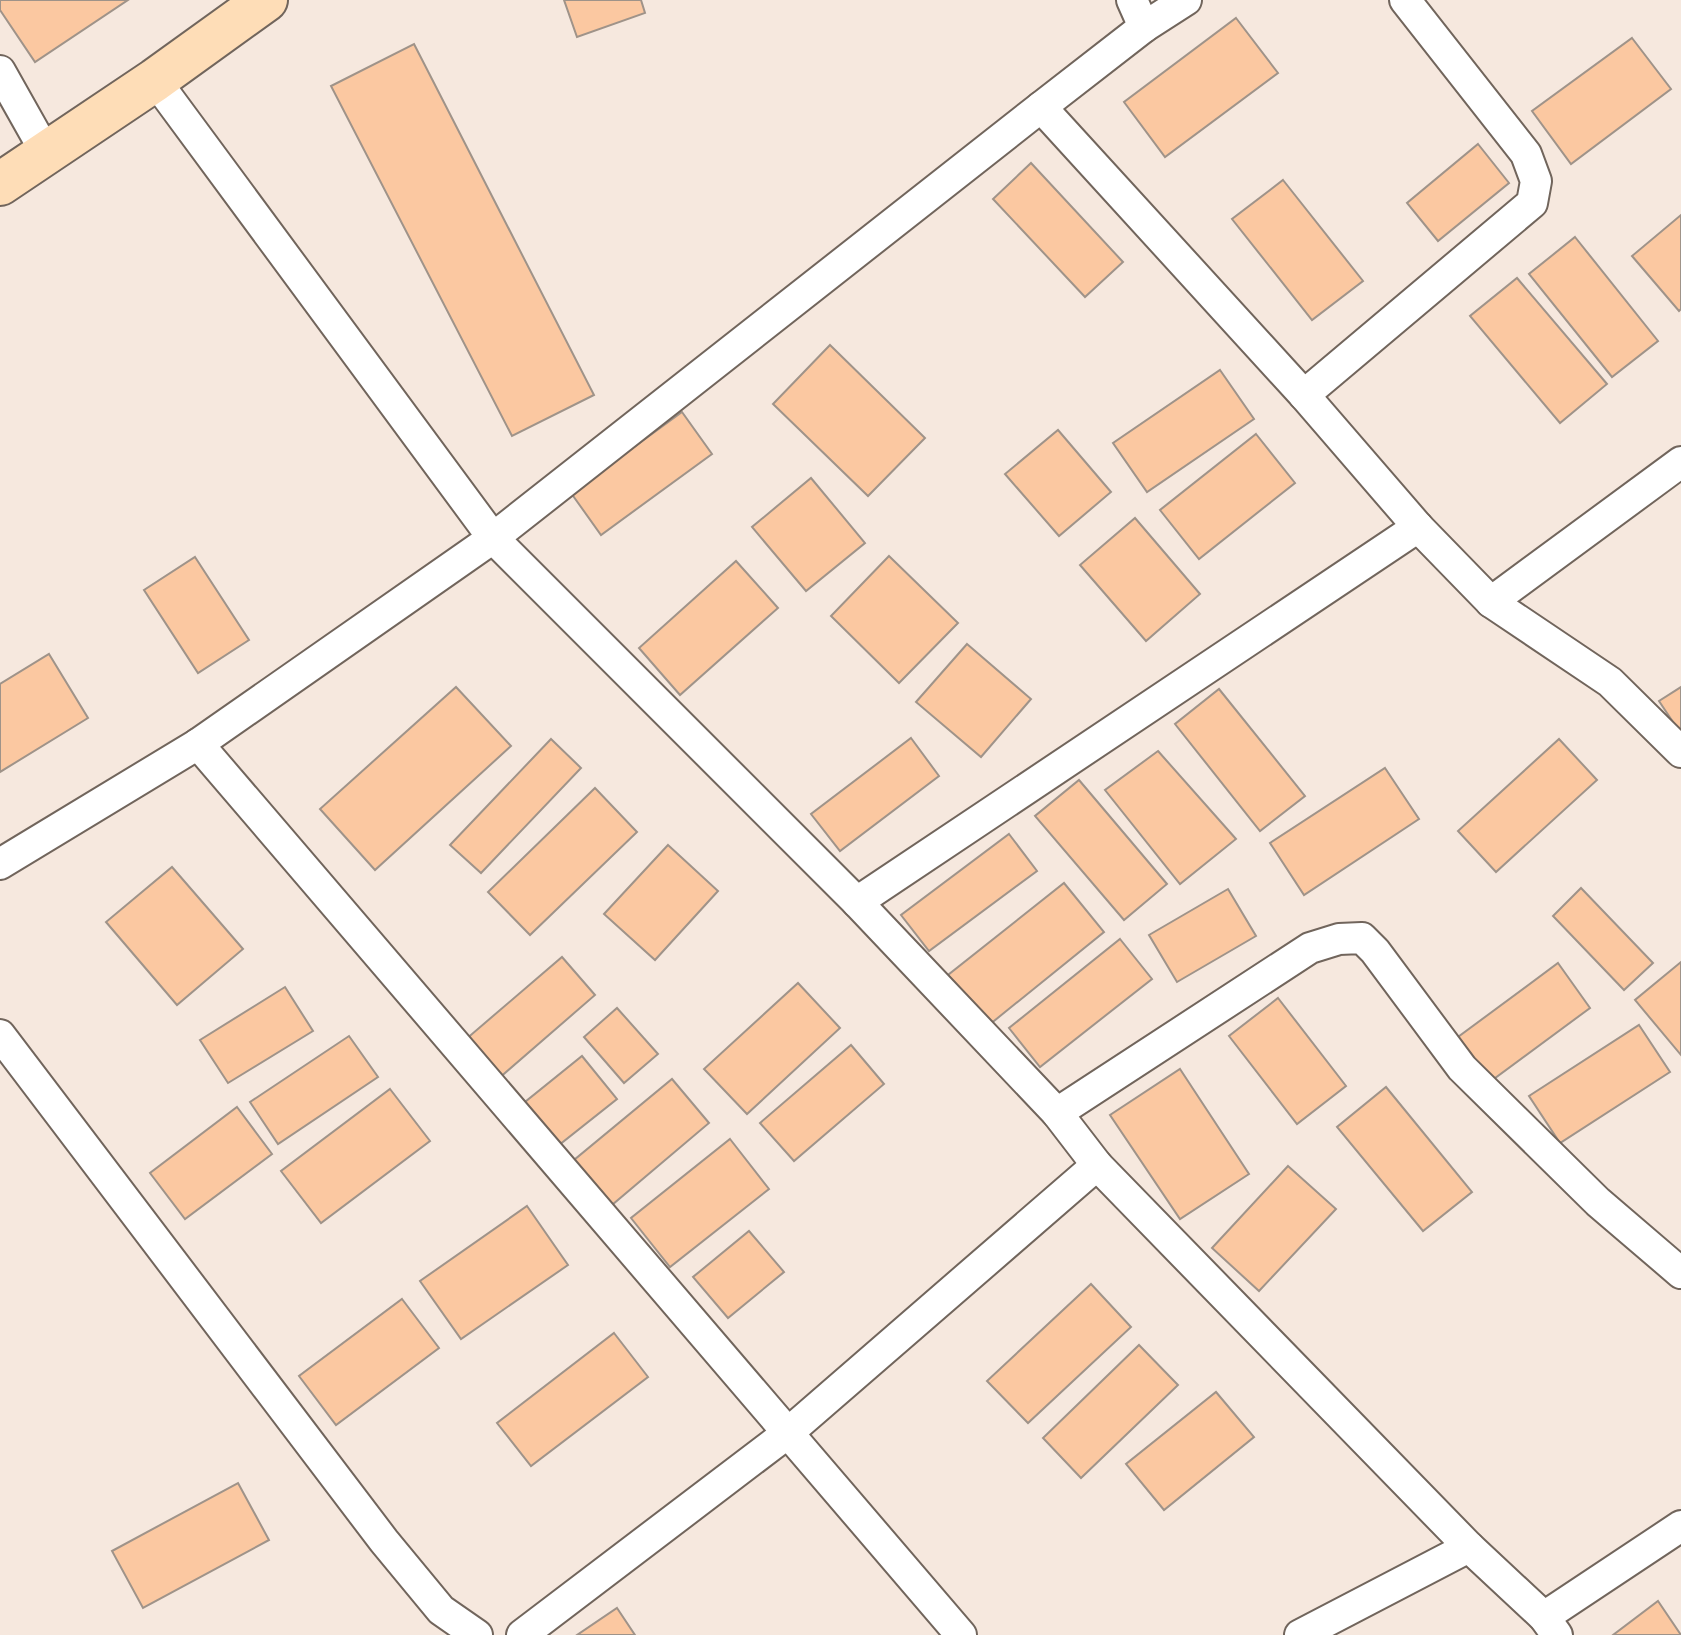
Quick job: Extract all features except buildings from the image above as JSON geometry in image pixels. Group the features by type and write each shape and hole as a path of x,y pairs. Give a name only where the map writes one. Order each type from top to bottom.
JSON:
{"street":[{"path":"0,184 155,80 266,0"},
{"path":"1132,0 1144,27"},
{"path":"0,864 198,744 493,538 1144,27 1186,0"},
{"path":"1304,395 1532,203 1536,181 1526,154 1405,0"},
{"path":"0,71 45,151"},
{"path":"155,80 493,538 857,902 1057,1113 1097,1165 1469,1547 1551,1626 1681,1526"},
{"path":"1041,107 1304,395 1418,527 1491,602 1610,682 1681,752"},
{"path":"1491,602 1681,462"},
{"path":"857,902 1418,527"},
{"path":"198,744 961,1635"},
{"path":"1057,1113 1310,948 1339,939 1362,938 1462,1068 1598,1202 1681,1273"},
{"path":"0,1035 384,1541 441,1610 477,1635"},
{"path":"522,1635 789,1432 1097,1165"},
{"path":"1300,1635 1469,1547"}]}
